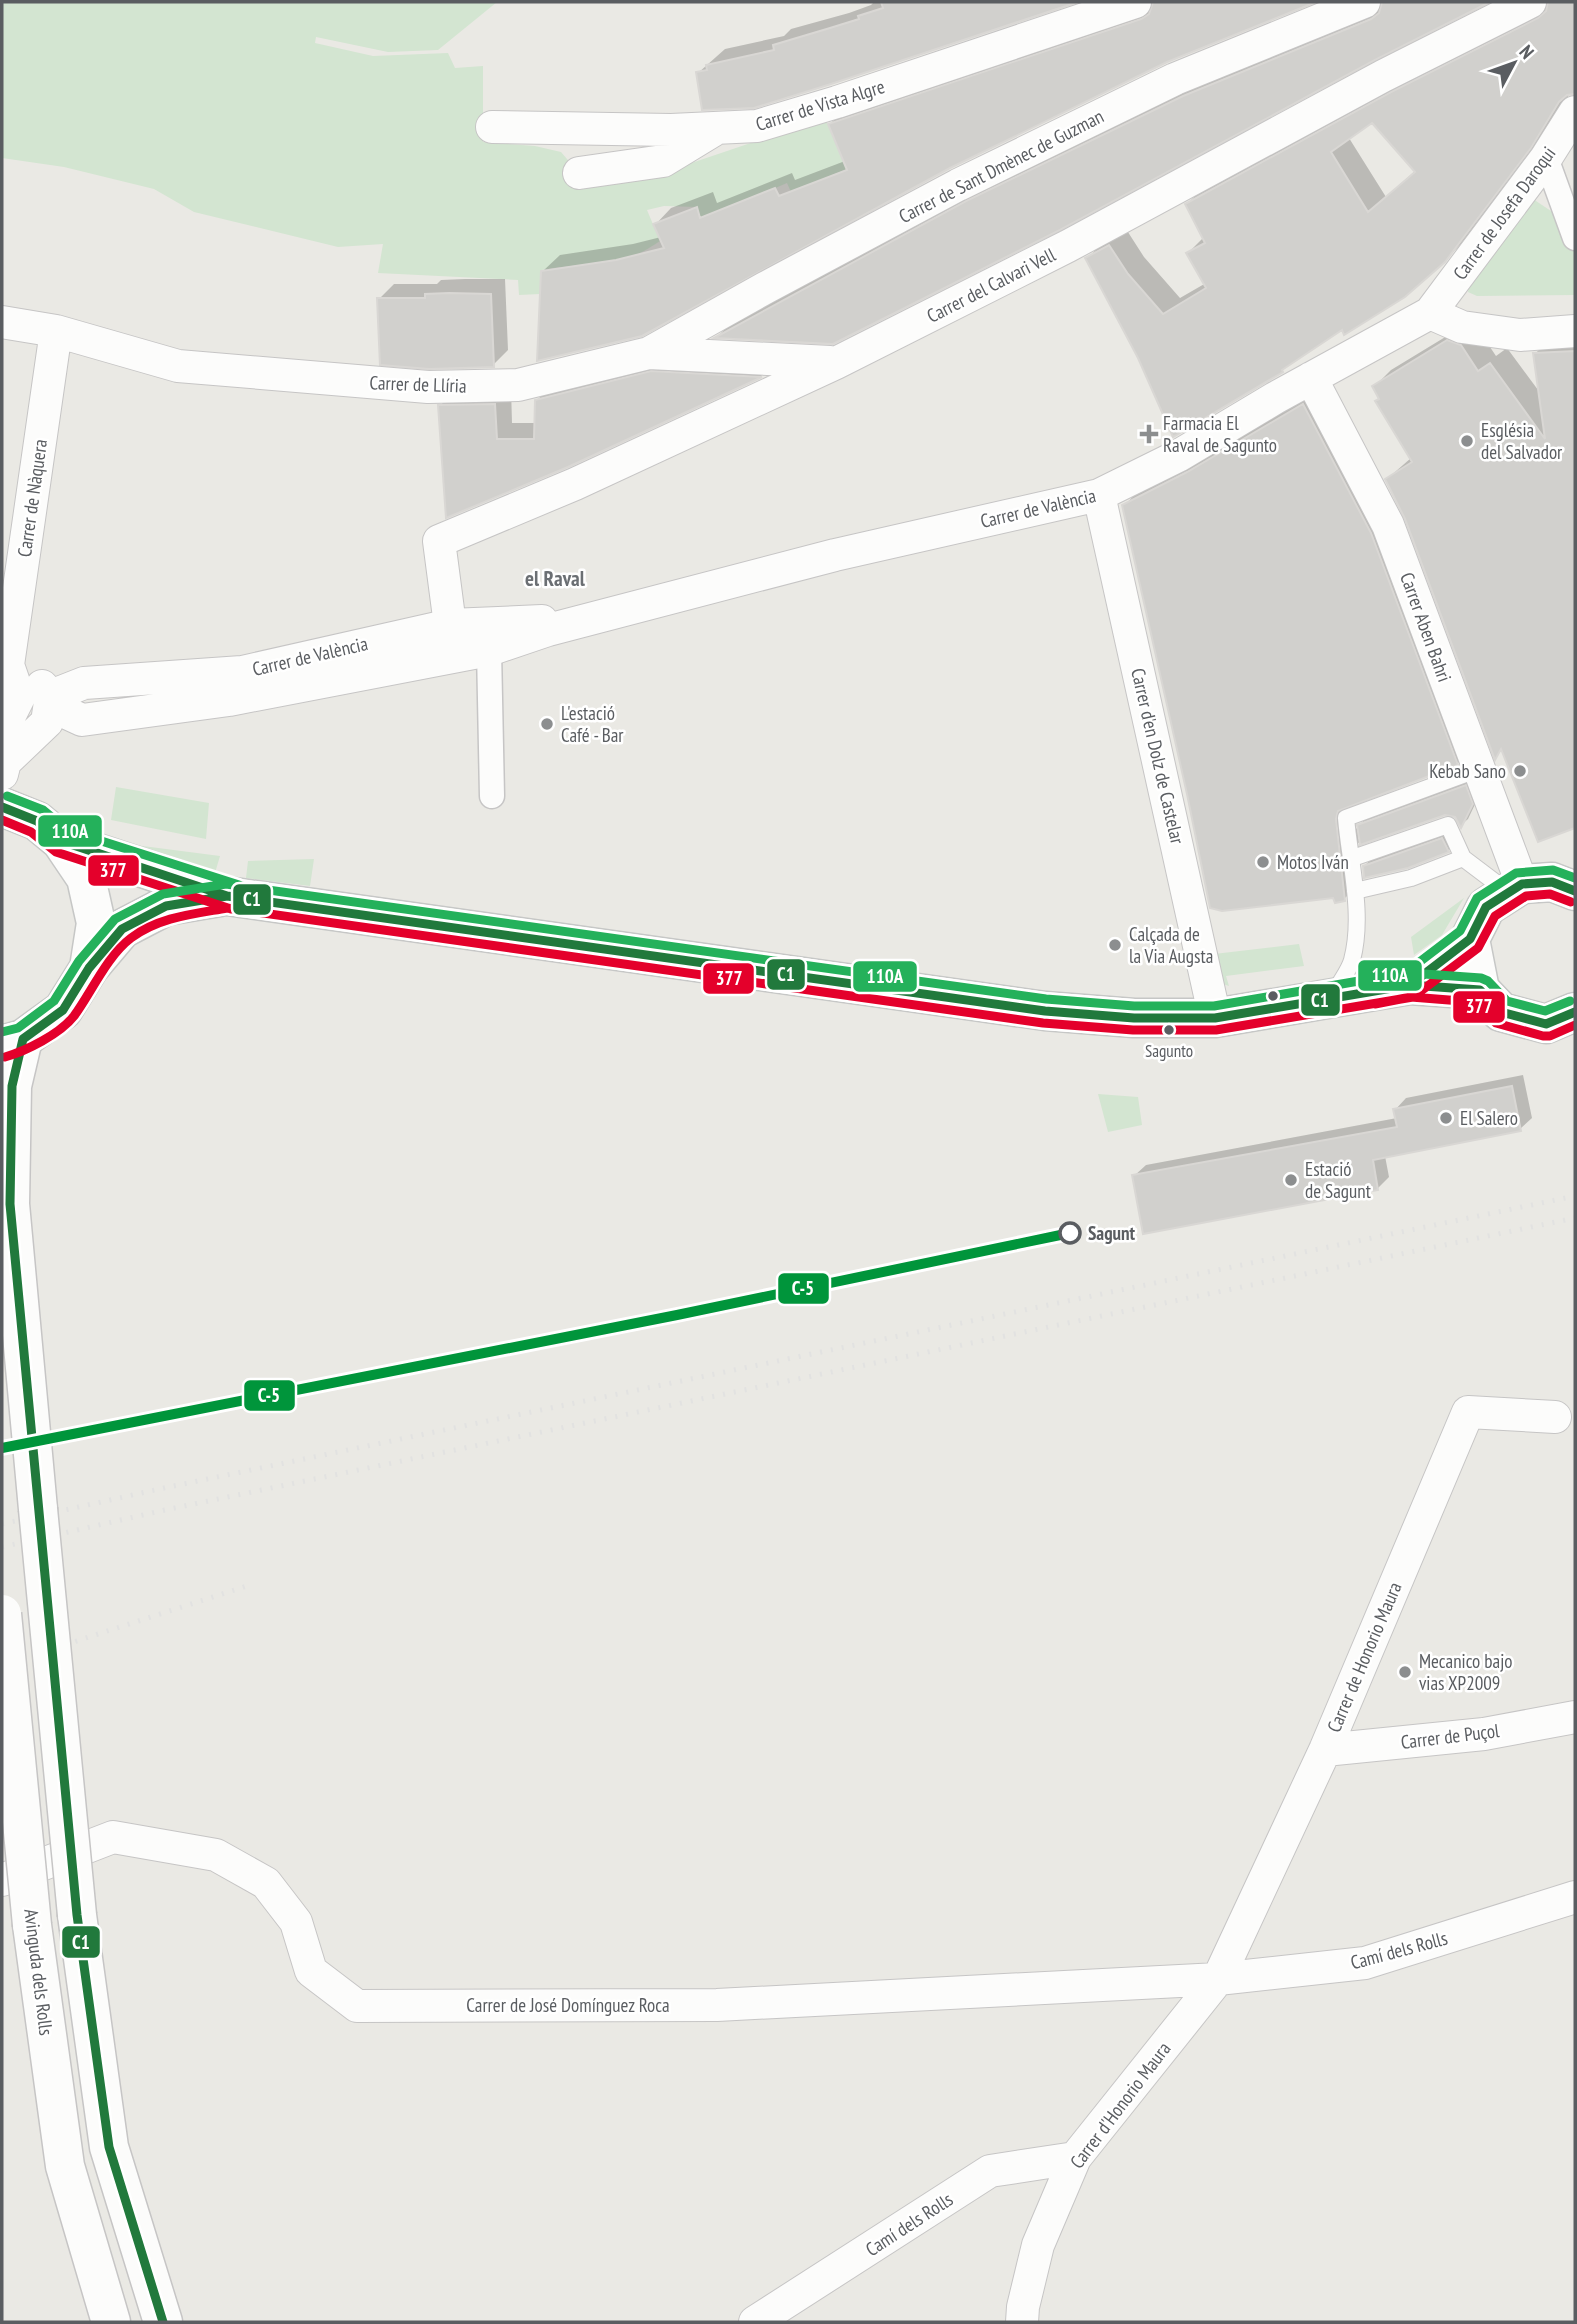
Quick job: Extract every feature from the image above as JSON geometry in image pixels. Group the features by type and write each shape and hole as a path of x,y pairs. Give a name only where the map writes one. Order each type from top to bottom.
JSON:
{"main road":[{"path":"3,794 61,841 86,878 96,923 89,968"},
{"path":"61,841 227,896 1045,1011 1134,1018 1215,1018 1410,985 1480,990"},
{"path":"1410,985 1470,939 1486,907 1516,888 1552,882 1575,891"},
{"path":"163,2322 109,2147 77,1915 10,1204 12,1042 63,1010 89,968 122,929 166,906 227,896"},
{"path":"1470,939 1480,990 1501,1012 1546,1024 1575,1012"},
{"name":"Avinguda dels Rolls","path":"2,1614 32,1925 65,2166 111,2322"}],"street":[{"name":"Carrer de Vista Algre","path":"492,127 671,130 757,126 1135,2"},
{"name":"Carrer de Sant Dmènec de Guzman","path":"649,353 946,192 1127,102 1175,79 1364,2"},
{"name":"Carrer del Calvari Vell","path":"450,625 439,541 575,484 836,363 1068,246 1383,76 1530,2"},
{"name":"Carrer de Josefa Daroqui","path":"1430,313 1546,158 1575,112"},
{"path":"579,173 663,161 719,128"},
{"path":"1546,158 1575,239"},
{"path":"1430,313 1462,327 1520,335 1575,331"},
{"name":"Carrer de València","path":"548,630 542,621 450,625 243,672 84,683 62,700 82,720 229,701 489,650 548,630 835,555 1099,495 1178,456 1311,377 1430,313"},
{"name":"Carrer de Llíria","path":"2,323 56,331 178,366 428,387 518,385 649,353 836,363"},
{"name":"Carrer de Nàquera","path":"5,664 56,331"},
{"name":"Carrer Aben Bahri","path":"1311,377 1388,525 1479,769 1516,888"},
{"name":"Carrer d'en Dolz de Castelar","path":"1099,495 1215,1018"},
{"path":"489,650 492,796"},
{"path":"3,794 5,762 47,722 62,700 33,675 5,664"},
{"path":"3,729 19,697 5,664"},
{"name":"Carrer de Honorio Maura","path":"1218,1979 1325,1750 1468,1412 1555,1417"},
{"name":"Carrer de Puçol","path":"1325,1750 1484,1734 1575,1717"},
{"name":"Carrer de José Domínguez Roca","path":"2,1880 113,1837 216,1855 265,1882 296,1922 311,1971 357,2006 717,2005 1218,1979"},
{"name":"Camí dels Rolls","path":"1218,1979 1365,1963 1575,1897"},
{"name":"Carrer d'Honorio Maura","path":"1022,2322 1038,2245 1075,2158 1218,1979"},
{"name":"Camí dels Rolls","path":"755,2322 990,2171 1075,2158"}],"lane":[{"path":"1331,999 1352,961 1356,923 1346,818 1479,769"},
{"path":"1350,859 1448,825 1463,858 1516,888"},
{"path":"1355,891 1411,878 1463,858"}],"green space":[{"path":"2,2 497,2 438,50 388,52 316,37 315,43 373,56 448,53 455,68 483,66 483,142 535,146 561,152 579,173 656,175 825,118 847,169 791,192 787,183 701,220 697,207 664,206 647,210 660,241 624,259 542,270 540,294 519,295 518,280 378,273 383,244 338,247 194,212 154,189 64,167 2,158"},
{"path":"1530,197 1569,223 1575,241 1575,295 1477,296 1468,292 1470,277"},
{"path":"116,787 209,803 206,839 111,820"},
{"path":"104,841 220,856 215,873"},
{"path":"314,859 310,886 246,878 248,861"},
{"path":"1464,898 1442,935 1414,955 1411,937"},
{"path":"1299,944 1304,966 1226,976 1229,986 1220,983 1214,954"},
{"path":"1098,1094 1138,1097 1142,1125 1108,1132"}],"building":[{"path":"881,2 1078,2 754,108 702,110 696,72 707,70 706,65 774,50 773,45 859,19 858,16 883,8"},
{"path":"1153,2 1316,2 1167,62 950,168 642,336 537,361 541,271 616,260 664,248 653,224 697,207 700,218 775,188 779,196 847,170 828,124 1141,19 1149,14"},
{"path":"1382,2 1490,2 1375,60 1060,230 833,344 714,338 966,201 1183,96 1371,19 1379,13"},
{"path":"1548,2 1575,2 1575,94 1567,95 1559,102 1531,148 1445,262 1405,297 1344,335 1342,330 1282,370 1283,372 1173,437 1138,358 1085,258 1109,245 1128,274 1163,314 1206,288 1186,253 1205,243 1185,204 1391,92 1538,18 1546,11","holes":["1372,123 1415,172 1368,212 1331,152"]},
{"path":"425,294 491,294 494,367 429,369 380,365 377,298 425,298"},
{"path":"1447,340 1461,345 1478,371 1490,363 1545,439 1533,353 1575,351 1575,828 1538,842 1501,749 1495,760 1405,519 1385,479 1412,462 1375,401 1379,399 1372,386"},
{"path":"651,371 762,377 568,467 446,518 438,405 495,404 497,439 534,439 535,400"},
{"path":"1303,404 1371,533 1458,765 1338,811 1336,819 1345,901 1335,903 1333,898 1222,911 1210,908 1122,505 1187,472"},
{"path":"1466,785 1473,804 1461,828 1455,817 1445,815 1360,845 1357,825"},
{"path":"1442,838 1449,852 1408,868 1364,878 1363,866"},
{"path":"1512,1086 1521,1131 1373,1160 1378,1190 1143,1234 1132,1175 1397,1127 1393,1109"}],"railway":[{"path":"2,1524 164,1488 1575,1196"},
{"path":"2,1547 165,1510 1575,1218"},
{"path":"2,1665 247,1586"}],"transit line":[{"name":"110A","path":"7,796 43,810 67,830 239,885"},
{"name":"C1","path":"2,807 37,821 61,841 227,896 1045,1011 1134,1018 1215,1018 1410,985 1480,990 1501,1012 1546,1024 1575,1012"},
{"name":"377","path":"2,820 31,832 56,852 231,909"},
{"name":"110A","path":"2,1032 18,1028 54,1001 79,961 115,919 163,894 226,884 1046,999 1134,1006 1214,1006 1405,973 1460,931 1477,898 1516,873 1553,870 1575,878"},
{"name":"C1","path":"1410,985 1470,939 1486,907 1522,884 1552,882 1575,891"},
{"name":"377","path":"5,1057 42,1041 68,1023 114,955 131,938 165,921 227,908 1043,1023 1133,1030 1216,1030 1413,997 1478,948 1495,916 1526,896 1550,894 1571,902"},
{"name":"C1","path":"163,2322 109,2147 77,1915 10,1204 12,1086 23,1039 63,1010 89,968 122,929 166,906 227,896"},
{"name":"110A","path":"1371,980 1410,973 1481,978 1488,981 1507,1001 1545,1011 1570,1001"},
{"name":"377","path":"1375,1004 1411,997 1474,1002 1496,1023 1543,1036 1550,1036 1575,1025"},
{"name":"C-5","path":"2,1448 677,1315 1070,1233"}],"place":[{"name":"Farmacia El Raval de Sagunto","path":"1149,434"},
{"name":"Església del Salvador","path":"1467,441"},
{"name":"L'estació Café - Bar","path":"547,724"},
{"name":"Kebab Sano","path":"1520,771"},
{"name":"Motos Iván","path":"1263,862"},
{"name":"Calçada de la Via Augsta","path":"1115,945"},
{"name":"Sagunto","path":"1169,1030"},
{"name":"El Salero","path":"1446,1118"},
{"name":"Estació de Sagunt","path":"1291,1180"},
{"name":"Sagunt","path":"1070,1233"},
{"name":"Mecanico bajo vias XP2009","path":"1405,1672"}],"district":[{"name":"el Raval","path":"555,579"}]}
